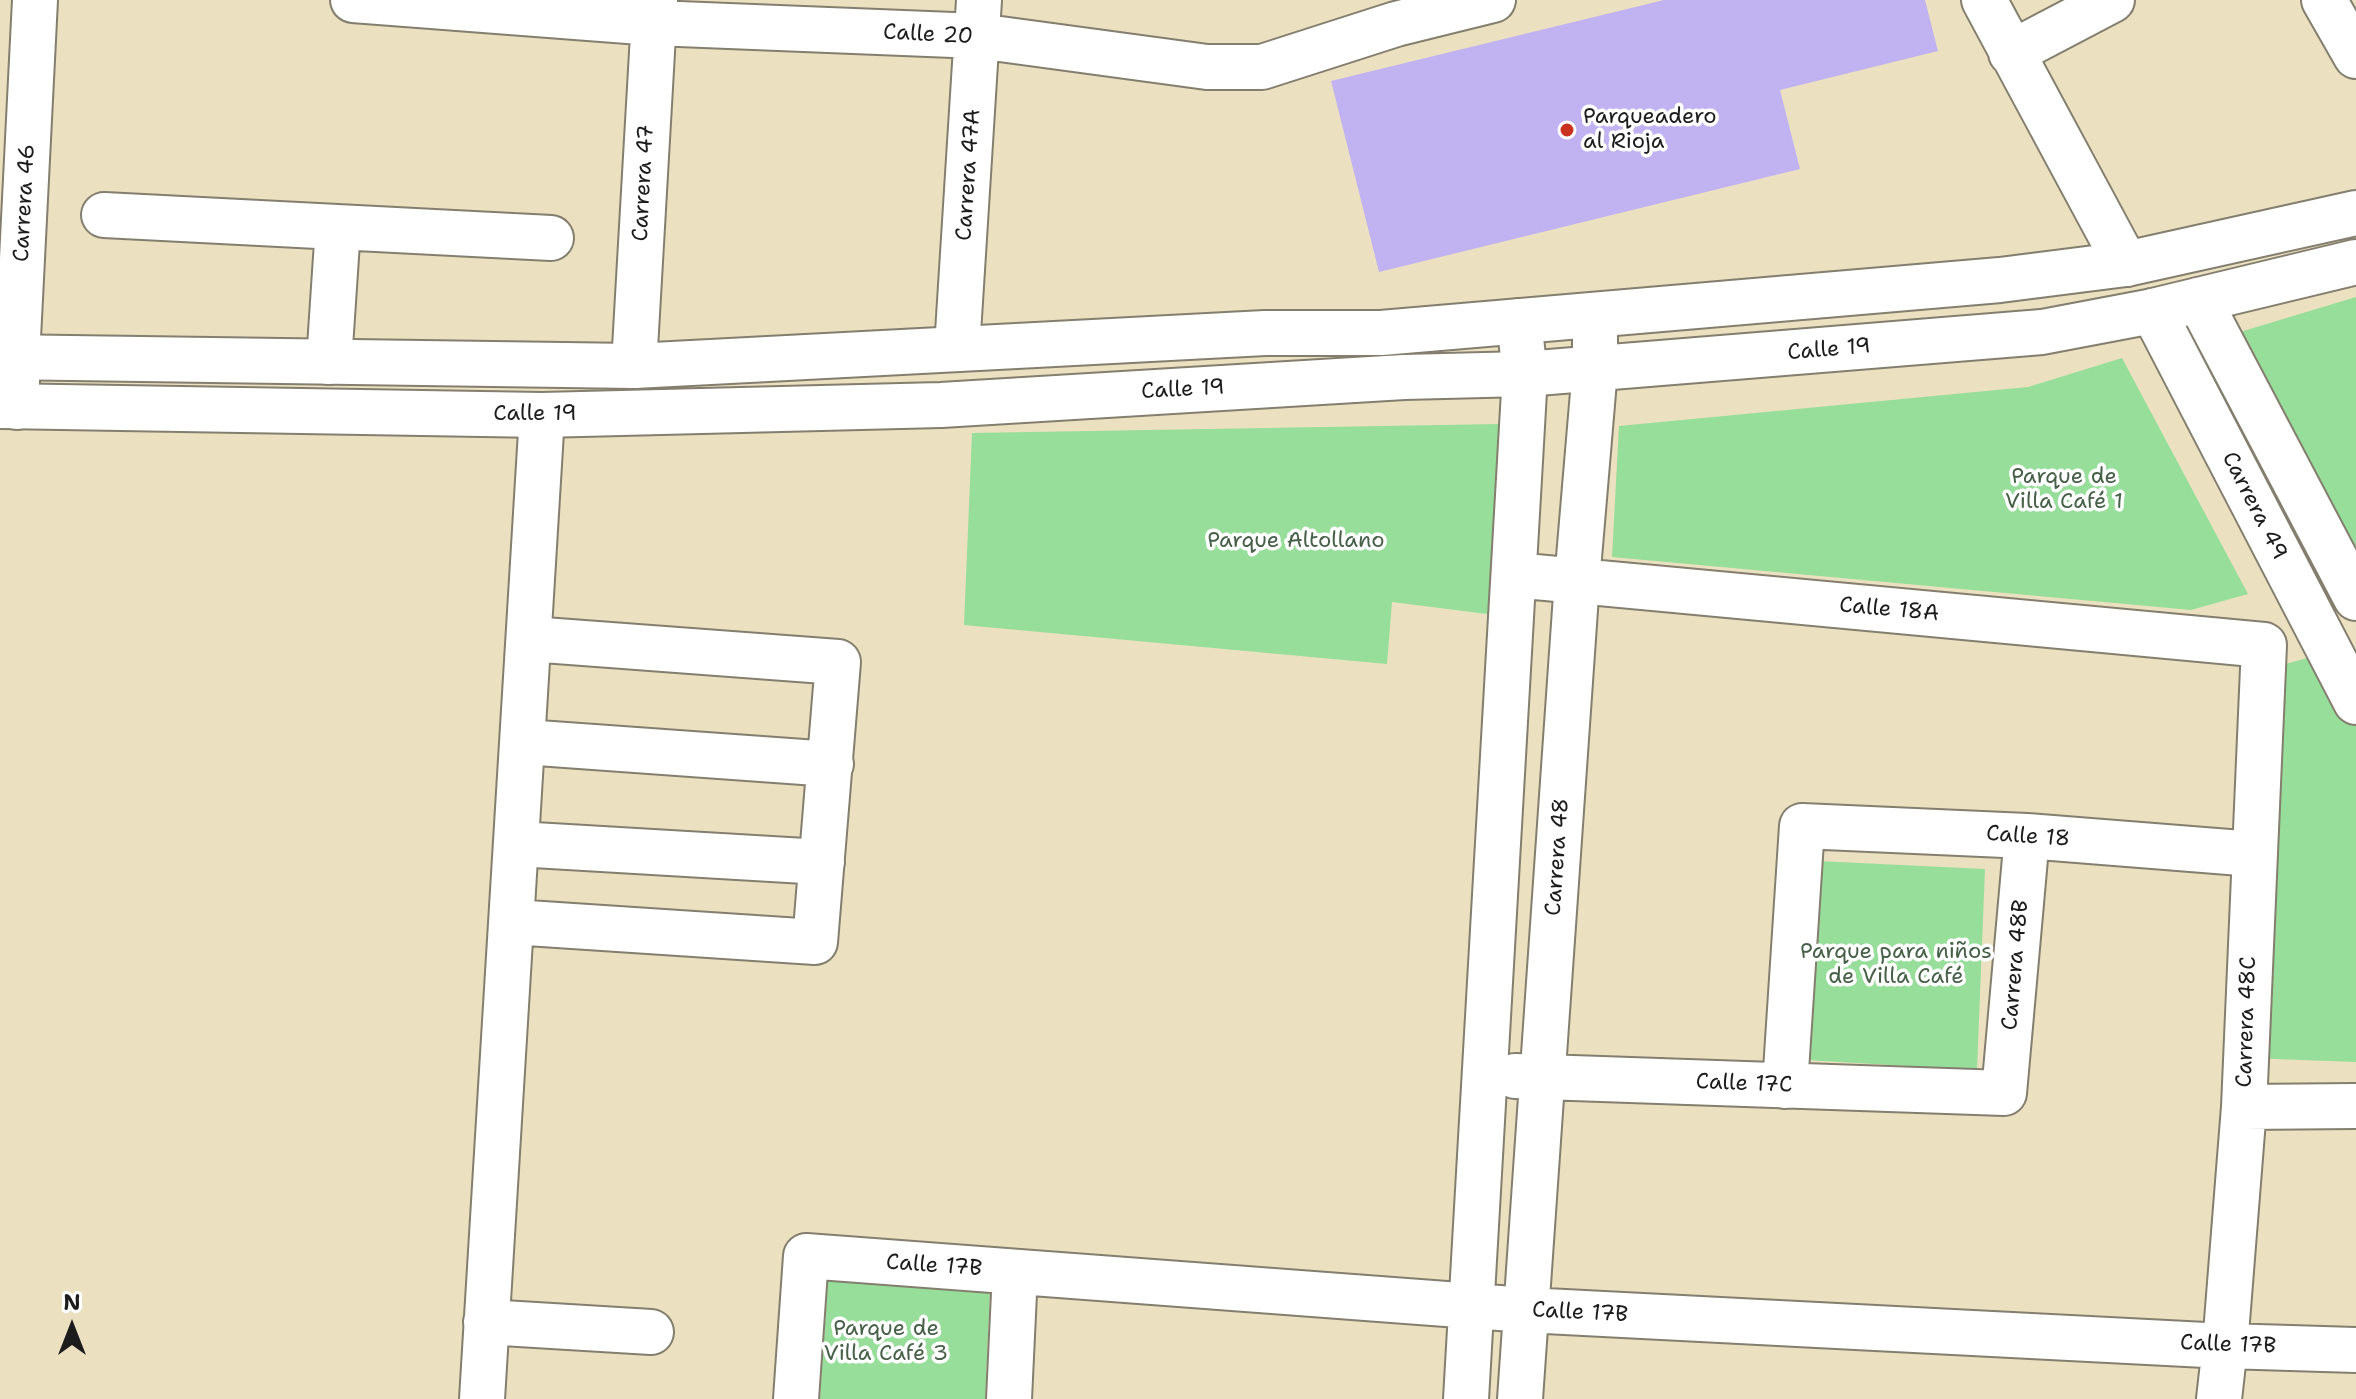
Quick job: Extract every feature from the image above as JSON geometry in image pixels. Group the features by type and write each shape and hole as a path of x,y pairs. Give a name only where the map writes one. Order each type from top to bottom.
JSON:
{"street":[{"name":"Carrera 46","path":"9,406 9,357 35,0"},
{"name":"Calle 20","path":"353,0 655,12 979,18 1207,67 1262,67 1396,12 1493,0"},
{"path":"1984,0 2126,264"},
{"path":"2011,53 2112,0"},
{"path":"2324,0 2356,56"},
{"name":"Carrera 47","path":"634,366 655,12"},
{"name":"Carrera 47A","path":"957,349 979,18"},
{"path":"9,357 634,366 1265,333 1381,333 2000,280 2126,264 2356,213"},
{"path":"104,215 551,238"},
{"path":"329,362 338,227"},
{"name":"Calle 19","path":"9,406 542,415 941,405 1404,377 1525,374 2042,332 2153,311 2356,262"},
{"path":"2199,300 2356,598"},
{"name":"Carrera 49","path":"2153,311 2356,702"},
{"name":"Carrera 48","path":"1520,1399 1577,581 1595,369 1595,315"},
{"path":"1466,1399 1525,374 1519,321"},
{"path":"482,1399 542,415"},
{"name":"Calle 18A","path":"1514,575 2264,645"},
{"path":"512,922 815,942 838,662 530,639"},
{"name":"Carrera 48C","path":"2219,1399 2244,1107 2264,645"},
{"path":"524,742 831,764"},
{"name":"Calle 18","path":"1785,1086 1802,826 2027,836 2254,854"},
{"name":"Carrera 48B","path":"2004,1093 2027,836"},
{"path":"517,844 822,862"},
{"name":"Calle 17C","path":"1485,1075 2004,1093"},
{"path":"2244,1107 2356,1106"},
{"name":"Calle 17B","path":"796,1399 806,1256 1526,1310 2356,1350"},
{"path":"1009,1399 1015,1272"},
{"path":"486,1322 651,1332"}],"green space":[{"path":"2356,297 2356,552 2240,332"},
{"name":"Parque de Villa Café 1","path":"2122,358 2248,594 2191,610 1612,557 1619,426 2028,387"},
{"name":"Parque Altollano","path":"1500,424 1495,615 1392,602 1387,664 964,625 972,433"},
{"path":"2326,653 2356,710 2356,1062 2248,1058 2263,670"},
{"name":"Parque para niños de Villa Café","path":"1817,861 1985,869 1977,1070 1805,1060"},
{"name":"Parque de Villa Café 3","path":"828,1279 990,1291 985,1399 820,1399"}],"building":[{"name":"Parqueadero al Rioja","path":"1664,0 1925,0 1938,51 1780,90 1800,169 1379,272 1331,81"}],"place":[{"name":"Parqueadero al Rioja","path":"1567,130"}]}
